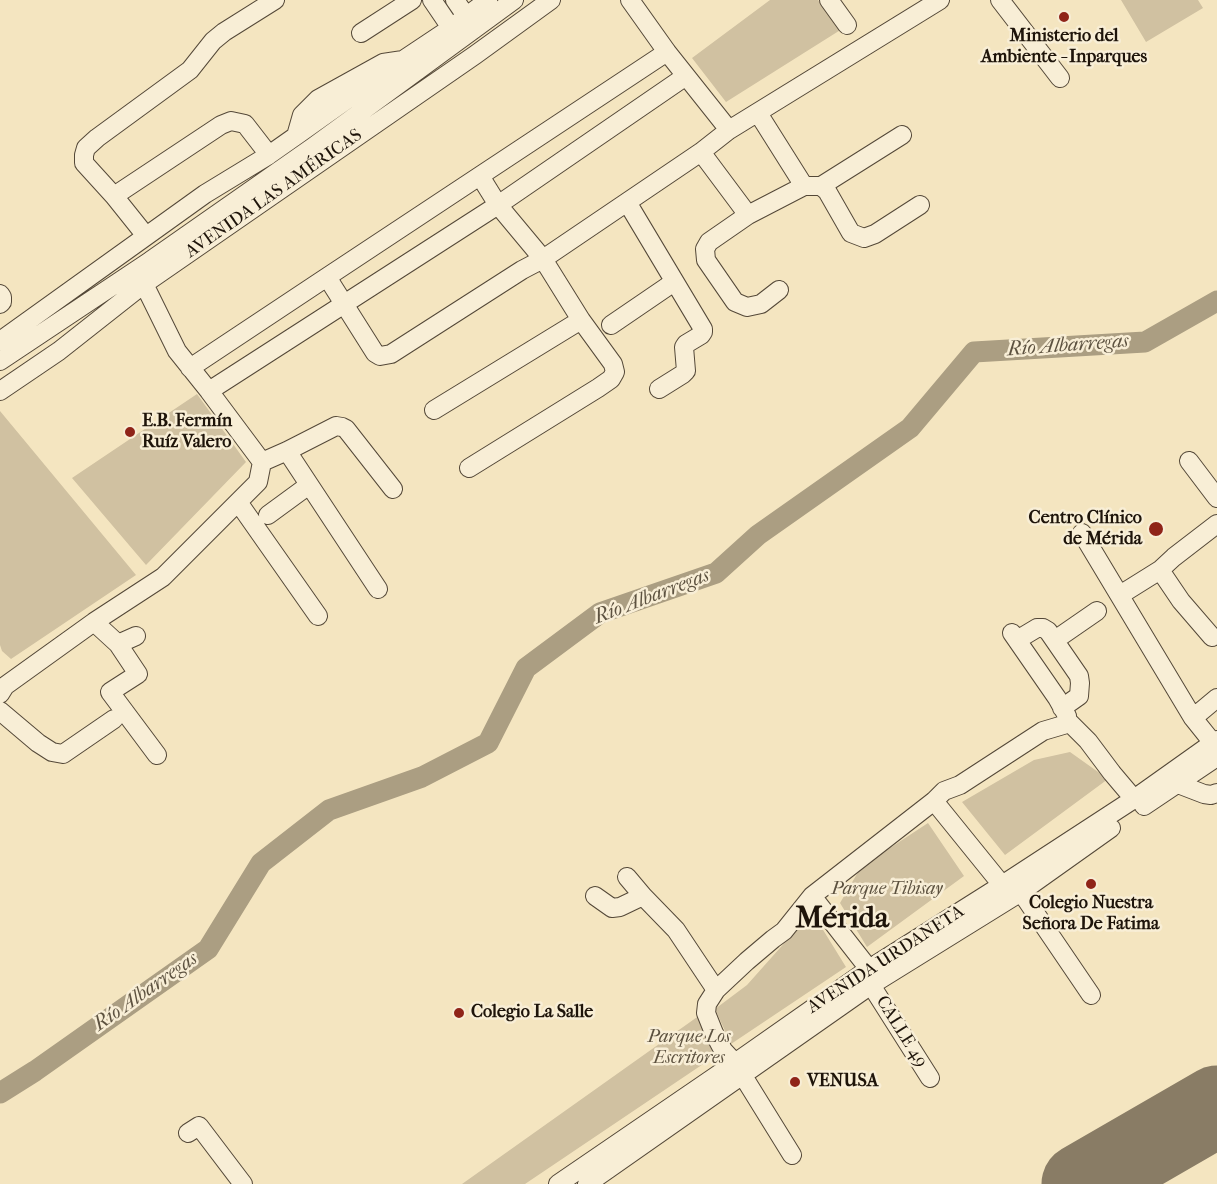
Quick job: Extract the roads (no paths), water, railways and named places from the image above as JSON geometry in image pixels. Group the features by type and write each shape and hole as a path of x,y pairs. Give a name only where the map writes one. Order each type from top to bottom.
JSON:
{"street":[{"path":"146,236 84,163 86,148 190,70 213,41 224,32 275,0"},
{"path":"361,33 412,0"},
{"path":"432,0 451,28"},
{"path":"455,0 466,16"},
{"path":"3,352 146,236 205,194 270,155 488,0"},
{"name":"AVENIDA LAS AMÉRICAS","path":"3,352 101,294 313,147 514,0"},
{"name":"AVENIDA LAS AMÉRICAS","path":"0,391 59,351 144,284 551,0"},
{"path":"630,0 667,52 729,130"},
{"path":"829,0 847,25"},
{"path":"1000,0 1060,78"},
{"path":"327,277 371,349 380,356 391,354 522,270 543,259 701,152 729,130 933,2"},
{"path":"190,368 667,52"},
{"path":"209,391 498,205 686,76"},
{"path":"758,112 812,186 828,191 851,233 864,238 875,234 920,205"},
{"path":"114,196 221,125 231,121 245,124 270,155"},
{"path":"779,290 761,303 747,308 735,302 706,260 705,249 709,242 748,215 812,186 902,135"},
{"path":"701,152 748,215"},
{"path":"469,468 598,388 614,376 615,372 613,364 581,320 543,259 498,205 480,176"},
{"path":"627,202 703,332 684,348 686,371 660,389"},
{"path":"101,294 121,255"},
{"path":"611,325 674,282"},
{"path":"2,685 163,577 258,482 262,462 177,351 144,284"},
{"path":"0,294 2,297 0,304"},
{"path":"434,410 581,320"},
{"path":"262,462 336,426 342,427 346,429 393,489"},
{"path":"287,451 378,589"},
{"path":"1189,461 1217,498"},
{"path":"268,515 309,485"},
{"path":"238,502 318,616"},
{"path":"1120,595 1160,570 1217,524"},
{"path":"1082,533 1193,718 1216,747"},
{"path":"1160,570 1181,601 1212,637"},
{"path":"1055,640 1097,611"},
{"path":"94,622 118,644 138,674 110,692 158,755"},
{"path":"792,1155 739,1069 723,1050 706,1013 707,1004 716,990 747,961 784,932 812,896 944,791 960,785 1066,716 1079,696 1079,676 1055,640 1043,628 1014,637 1066,716 1134,799"},
{"path":"118,644 136,636"},
{"path":"1193,718 1217,698"},
{"path":"0,711 38,743 52,752 63,754 114,718"},
{"name":"AVENIDA URDANETA","path":"586,1184 739,1069 1002,885 1216,747"},
{"name":"AVENIDA URDANETA","path":"870,977 1021,892 1178,783 1216,747"},
{"path":"1178,783 1204,794 1217,793"},
{"path":"934,801 1002,885"},
{"path":"627,877 676,930 716,990"},
{"path":"1021,892 1091,995"},
{"path":"595,896 612,908 620,907 643,896"},
{"name":"CALLE 49","path":"812,896 870,977 930,1078"},
{"name":"AVENIDA URDANETA","path":"558,1184 739,1069"},
{"path":"188,1133 199,1126 243,1184"}],"waterway":[{"name":"Río Albarregas","path":"0,1093 35,1071 208,949 261,863 329,810 422,777 488,743 526,668 600,613 716,573 758,535 910,428 974,352 1145,342 1217,301"}],"place":[{"name":"Ministerio del Ambiente - Inparques","path":"1064,17"},
{"name":"E.B. Fermín Ruíz Valero","path":"130,432"},
{"name":"Centro Clínico de Mérida","path":"1156,529"},
{"name":"Colegio Nuestra Señora De Fatima","path":"1091,884"},
{"name":"Colegio La Salle","path":"459,1013"},
{"name":"VENUSA","path":"795,1082"}],"district":[{"name":"Mérida","path":"842,920"}],"park label":[{"name":"Parque Tibisay","path":"887,890"},
{"name":"Parque Los Escritores","path":"689,1048"}]}
